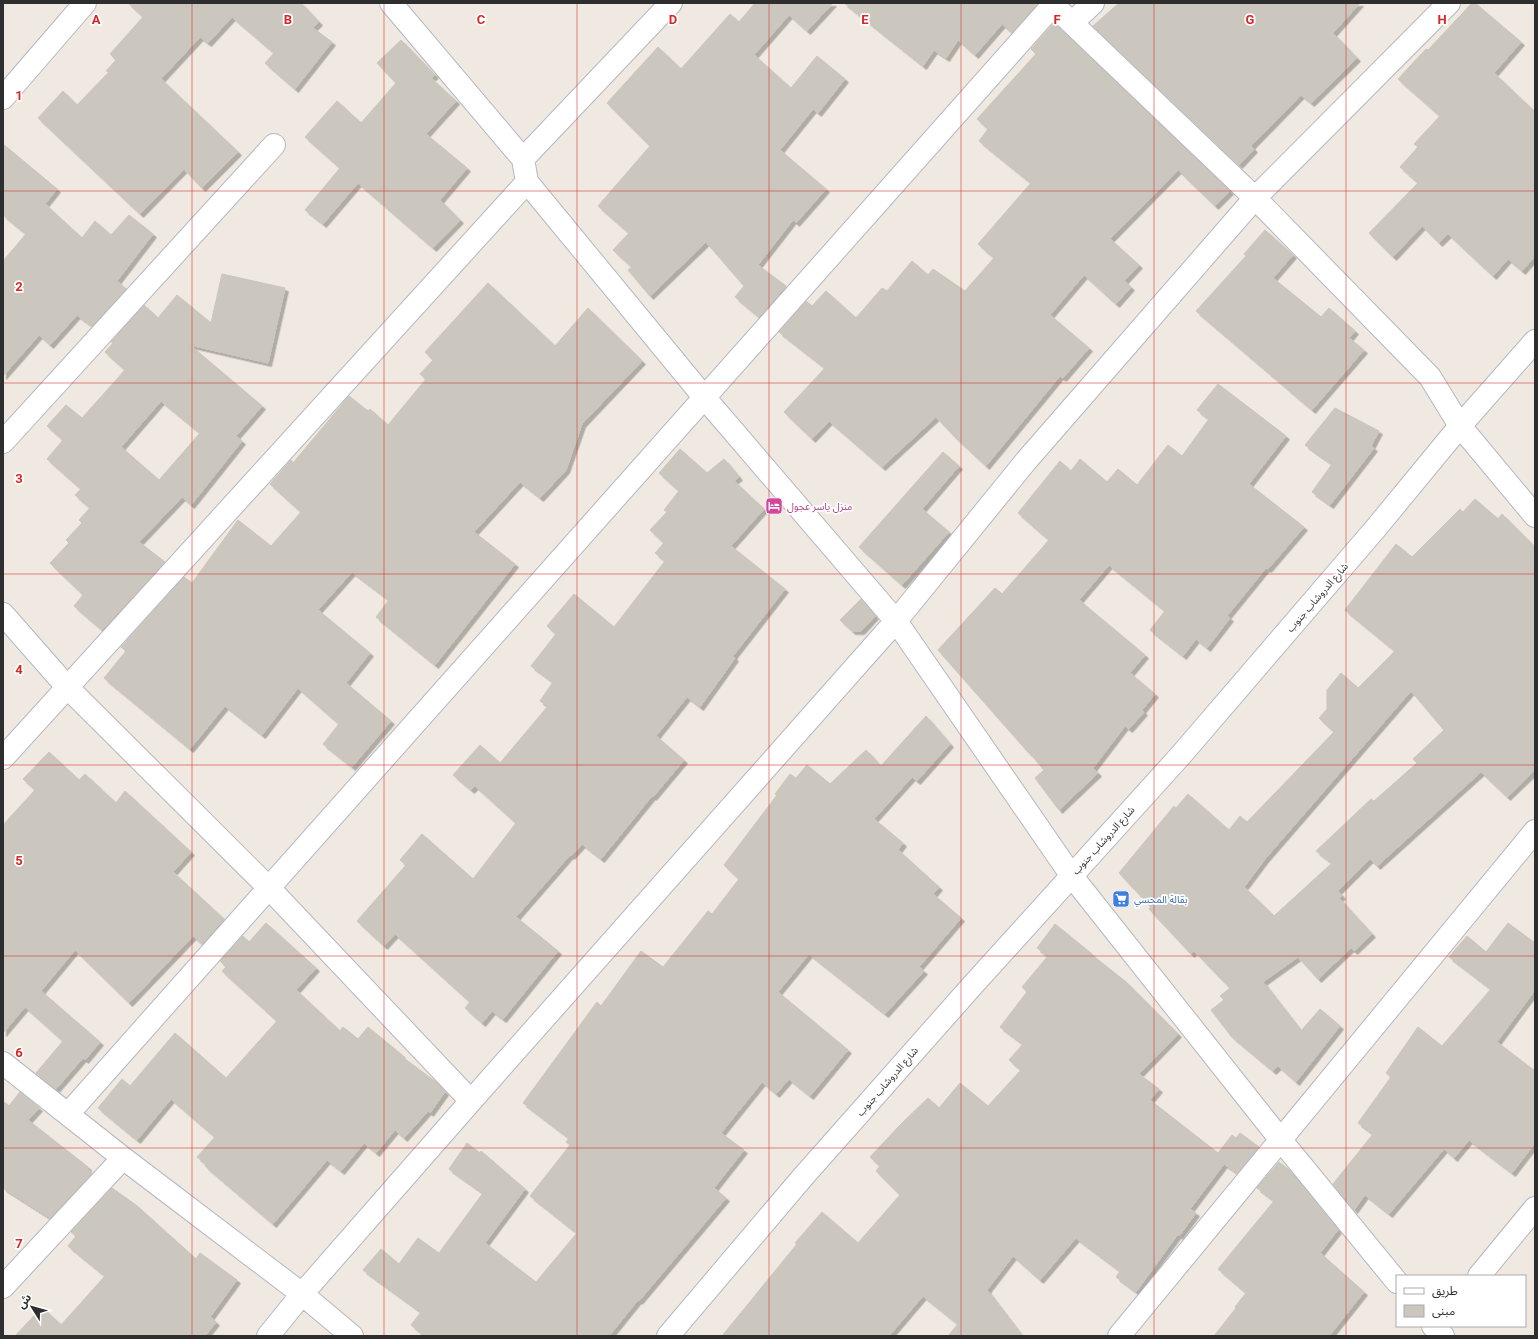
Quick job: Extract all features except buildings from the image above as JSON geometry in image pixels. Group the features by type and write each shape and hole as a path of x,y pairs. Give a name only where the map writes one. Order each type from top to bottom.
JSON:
{"street":[{"path":"3,98 85,3"},
{"path":"391,3 523,159 527,182 704,397 896,621 1071,875 1280,1139 1396,1281"},
{"path":"523,159 671,3"},
{"path":"1072,23 1093,3"},
{"path":"268,1336 302,1294 471,1101 896,621 1026,461 1254,198 1449,3"},
{"path":"68,1114 1052,4 1254,198 1430,377 1460,426 1535,516"},
{"path":"3,442 274,145"},
{"path":"3,758 527,182"},
{"name":"شارع الدروشاب جنوب","path":"668,1336 802,1178 1071,875 1181,754 1376,528 1460,426 1535,341"},
{"path":"3,614 68,688 269,888 471,1101"},
{"path":"1119,1336 1280,1139 1535,832"},
{"path":"3,1063 123,1158 302,1294 352,1336"},
{"path":"3,1287 123,1158"},
{"path":"1480,1275 1535,1208"}],"place":[{"name":"منزل ياسر عجول","path":"774,506"},
{"name":"بقالة المحسي","path":"1121,899"}]}
